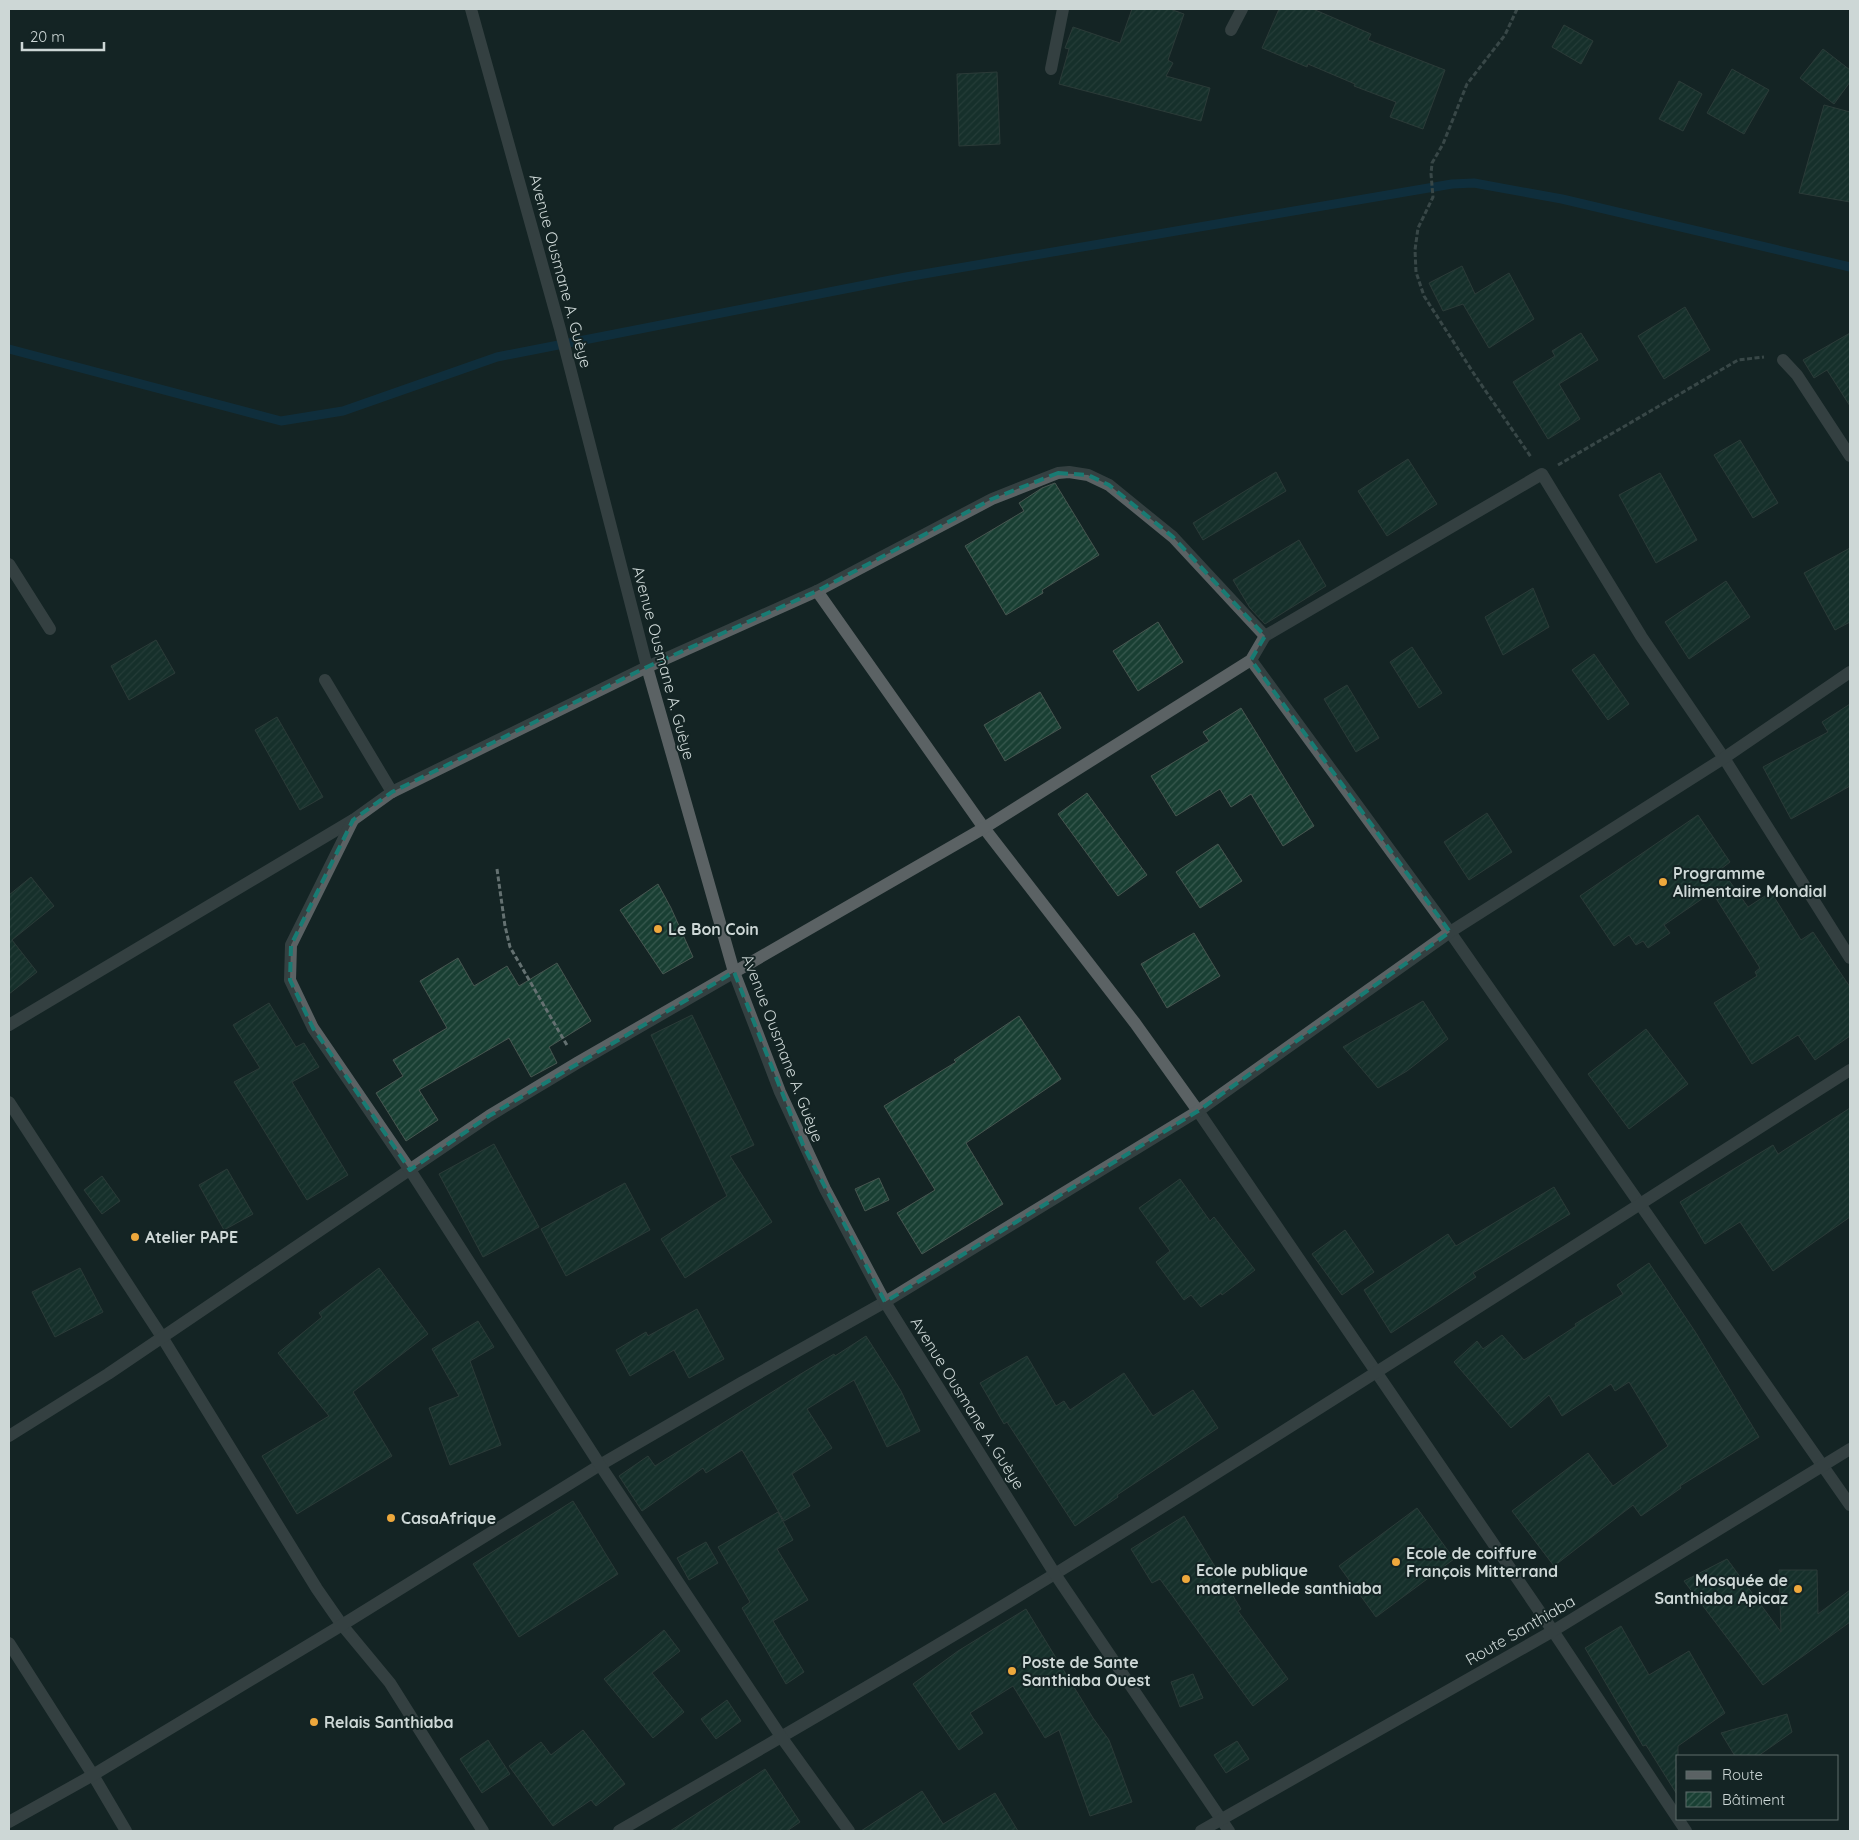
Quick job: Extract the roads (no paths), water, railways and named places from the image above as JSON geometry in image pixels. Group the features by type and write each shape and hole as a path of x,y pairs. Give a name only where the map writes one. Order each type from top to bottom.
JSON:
{"street":[{"name":"Avenue Ousmane A. Guèye","path":"471,9 567,355 647,667 734,972 780,1092 803,1145 885,1302 1055,1574 1229,1831"},
{"path":"1050,69 1063,9"},
{"path":"1231,30 1242,9"},
{"path":"1784,360 1798,375 1850,456"},
{"path":"9,1026 353,820 392,792 647,667 817,591 992,499 1058,472 1088,475 1109,485 1173,537 1265,636"},
{"path":"9,1436 108,1374 489,1116 577,1063 984,828 1251,660 1265,636 1542,474 1641,636 1724,758 1850,958"},
{"path":"9,564 50,629"},
{"path":"817,591 984,828 1135,1023 1198,1111 1553,1631 1676,1816"},
{"path":"1251,660 1450,932 1850,1505"},
{"path":"9,1822 93,1775 342,1625 600,1465 885,1302 1198,1111 1450,932 1724,758 1850,672"},
{"path":"325,680 392,792"},
{"path":"353,820 291,945 290,980 313,1028 410,1170 600,1465 782,1738 849,1831"},
{"path":"619,1831 782,1738 1055,1574 1377,1373 1850,1070"},
{"path":"9,1102 162,1337 317,1589 342,1625 390,1683 483,1831"},
{"name":"Route Santhiaba","path":"1201,1831 1553,1631 1850,1449"},
{"path":"9,1643 93,1775 126,1831"},
{"path":"1679,1820 1686,1831"}],"waterway":[{"path":"9,349 281,421 343,411 497,357 906,277 1452,184 1474,183 1562,199 1850,267"}],"place":[{"name":"Programme Alimentaire Mondial","path":"1663,882"},
{"name":"Le Bon Coin","path":"658,929"},
{"name":"Atelier PAPE","path":"135,1237"},
{"name":"CasaAfrique","path":"391,1518"},
{"name":"Ecole de coiffure François Mitterrand","path":"1396,1562"},
{"name":"Ecole publique maternellede santhiaba","path":"1186,1579"},
{"name":"Mosquée de Santhiaba Apicaz","path":"1798,1589"},
{"name":"Poste de Sante Santhiaba Ouest","path":"1012,1671"},
{"name":"Relais Santhiaba","path":"314,1722"}]}
